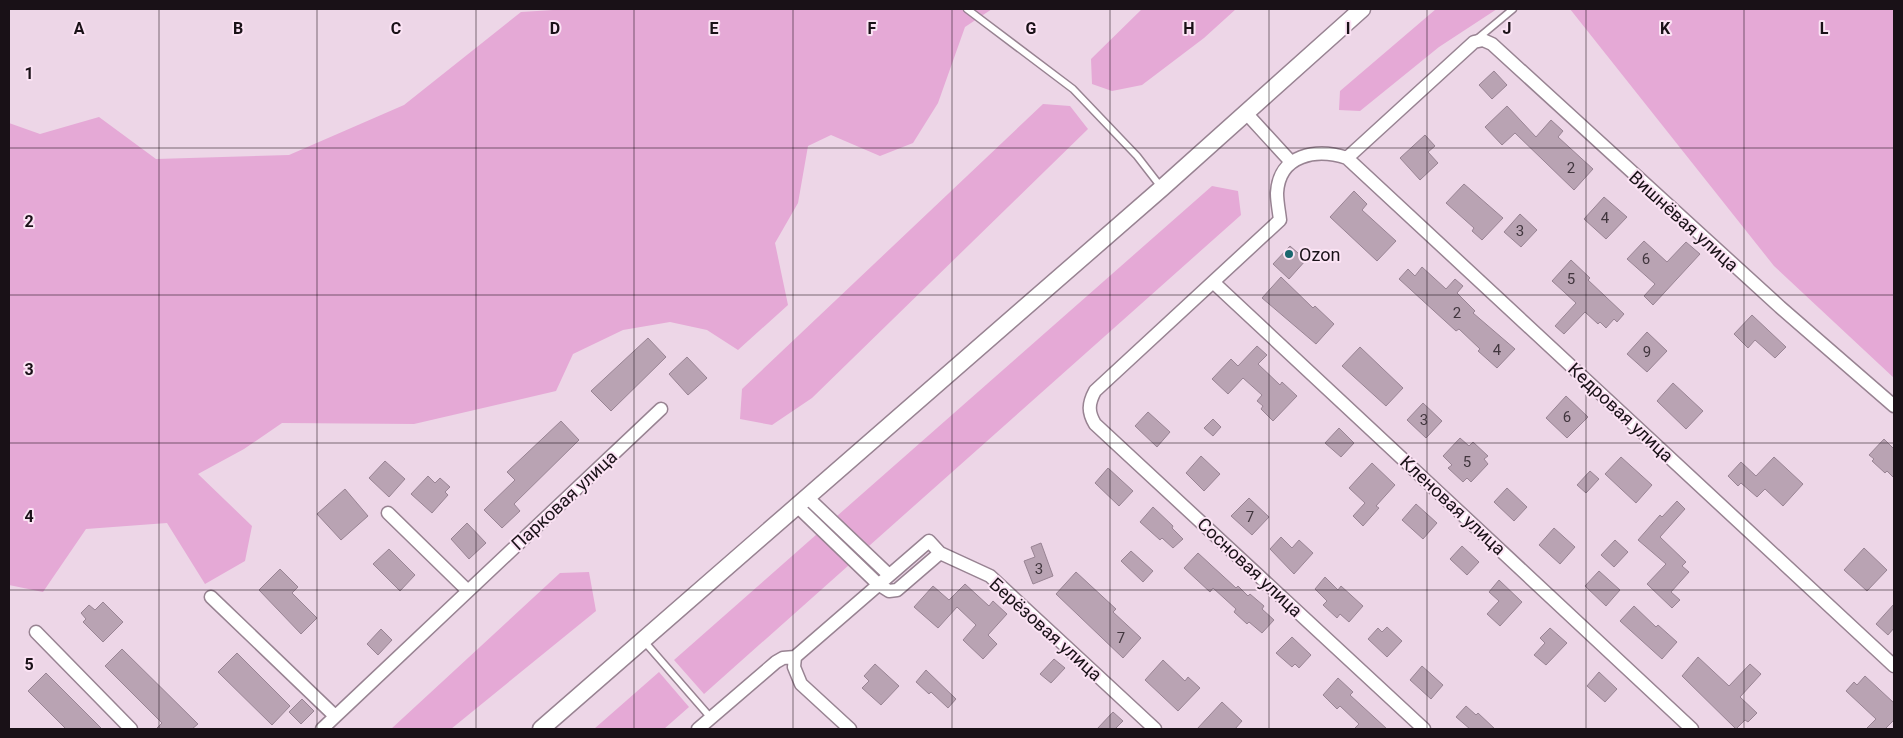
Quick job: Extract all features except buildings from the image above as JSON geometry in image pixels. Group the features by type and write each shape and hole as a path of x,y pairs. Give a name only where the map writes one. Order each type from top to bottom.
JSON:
{"street":[{"path":"541,729 1247,114 1362,9"},
{"name":"Вишнёвая улица","path":"1474,42 1483,40 1492,44 1772,301 1894,406"},
{"path":"1213,282 1280,220 1277,192 1280,178 1291,162 1308,154 1326,153 1348,158 1474,42"},
{"path":"1247,114 1291,162"},
{"name":"Кедровая улица","path":"1348,158 1894,666"},
{"name":"Сосновая улица","path":"1213,282 1095,391 1089,407 1091,416 1096,424 1424,729"},
{"name":"Кленовая улица","path":"1213,282 1692,729"},
{"name":"Парковая улица","path":"322,729 661,409"},
{"path":"698,729 776,662 783,658 795,656 889,575 802,502"},
{"path":"802,502 878,584 889,591 897,590 940,553"},
{"path":"388,513 468,591"},
{"name":"Берёзовая улица","path":"889,575 929,541 940,553 990,576 1155,729"},
{"path":"211,597 335,716"},
{"path":"36,632 131,729"},
{"path":"795,656 794,667 801,684 850,729"}],"lane":[{"path":"967,9 1073,89 1137,156 1162,188"},
{"path":"1474,42 1512,9"},
{"path":"643,640 711,718"}],"shaded area":[{"path":"569,9 992,9 965,27 938,103 913,143 880,156 831,135 808,146 798,203 775,243 788,305 738,350 707,330 670,322 623,330 573,354 556,391 414,424 282,423 244,449 198,474 252,526 245,561 205,584 167,523 86,529 43,592 9,585 9,123 40,134 99,117 156,159 289,155 404,105 521,12"},
{"path":"1142,9 1236,9 1204,38 1142,85 1112,91 1092,84 1091,59"},
{"path":"1436,9 1497,9 1439,47 1360,111 1339,110 1340,91"},
{"path":"1570,9 1894,9 1894,378 1774,266"},
{"path":"1043,104 1070,106 1088,129 812,398 772,425 740,419 742,389"},
{"path":"1212,186 1238,191 1241,215 869,546 837,516"},
{"path":"817,534 849,565 704,694 674,660"},
{"path":"589,572 596,611 451,729 391,729 560,573"},
{"path":"659,672 689,707 664,729 594,729"}],"place":[{"name":"Ozon","path":"1289,254"}]}
